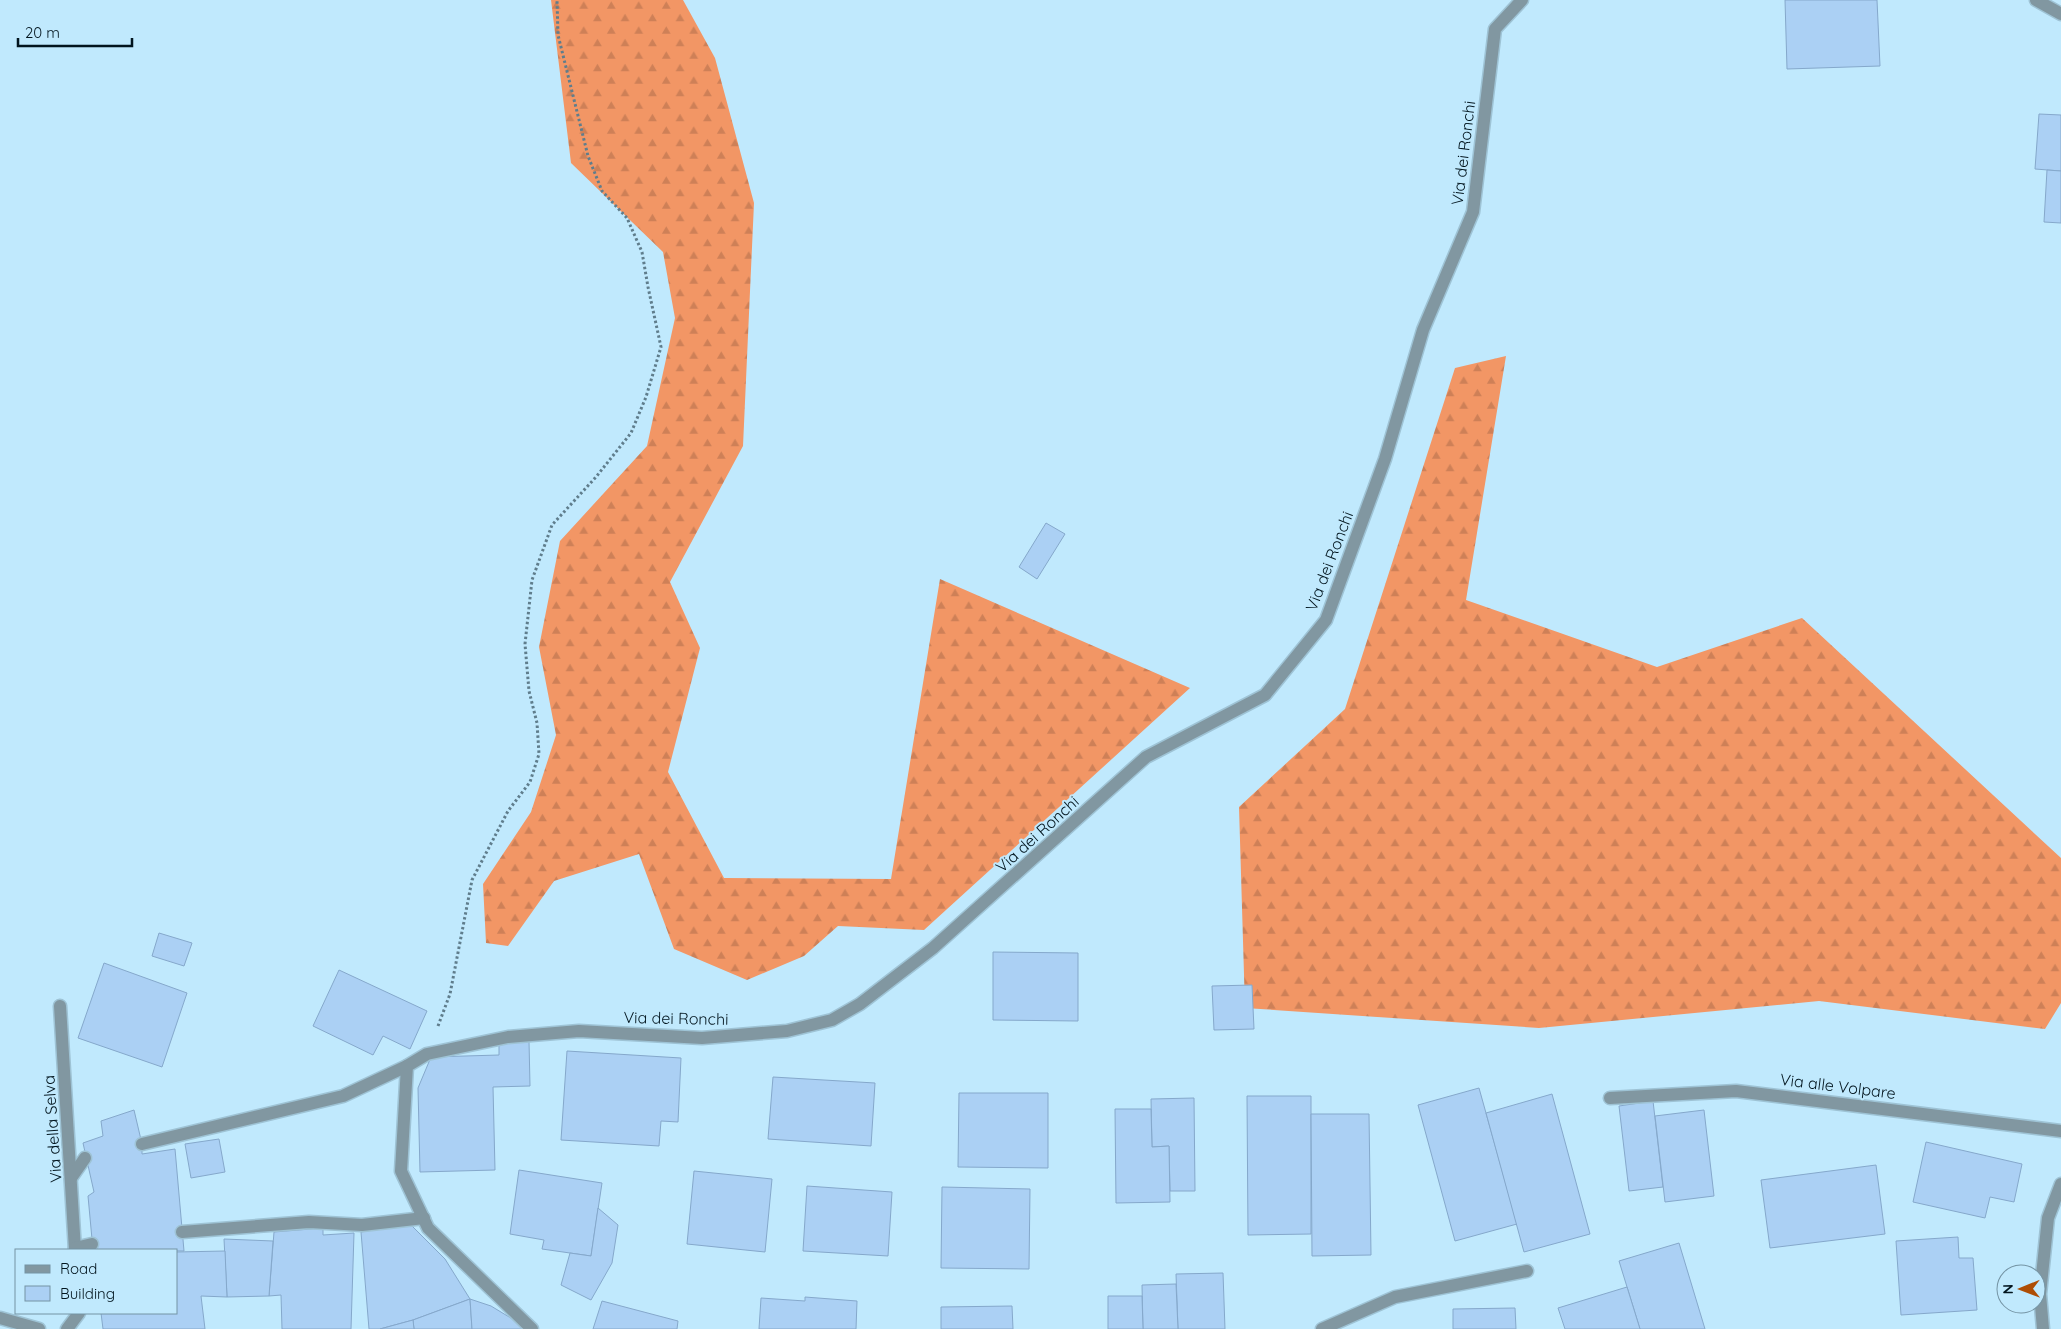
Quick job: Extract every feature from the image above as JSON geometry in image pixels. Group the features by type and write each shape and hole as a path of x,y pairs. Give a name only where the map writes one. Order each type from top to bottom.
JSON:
{"street":[{"name":"Via dei Ronchi","path":"142,1144 343,1096 407,1066 427,1054 508,1037 579,1032 702,1038 788,1031 832,1020 860,1004 933,948 1146,757 1265,695 1326,620 1384,459 1423,330 1473,212 1495,29 1522,0"},
{"path":"2036,0 2055,8"},
{"name":"Via della Selva","path":"60,1006 75,1249"},
{"path":"407,1066 402,1171 428,1228 532,1329"},
{"name":"Via alle Volpare","path":"1610,1098 1736,1091 2061,1131"},
{"path":"71,1178 85,1158"},
{"path":"2043,1329 2040,1294 2048,1218 2061,1184"},
{"path":"182,1232 309,1222 362,1225 424,1218"},
{"path":"75,1249 92,1244"},
{"path":"1322,1329 1395,1297 1527,1271"},
{"path":"67,1329 78,1314"},
{"path":"0,1318 39,1329"}],"path":[{"path":"427,1054 450,994 472,880 508,811 530,782 539,754 537,723 529,692 525,644 532,580 552,525 596,477 631,433 646,398 662,347 642,252 627,218 602,191 588,156 558,35 557,0"}],"green space":[{"path":"551,0 683,0 715,58 754,203 743,446 670,582 700,648 668,772 724,878 891,879 940,579 1190,688 924,930 838,926 804,956 747,980 674,949 639,854 554,881 508,946 486,943 483,884 531,812 556,735 539,647 560,541 647,446 675,318 663,252 571,163"},
{"path":"1506,356 1466,600 1657,667 1802,618 2061,858 2061,1003 2045,1029 1819,1001 1539,1028 1245,1008 1239,807 1345,709 1455,368"}],"building":[{"path":"1785,0 1877,0 1880,66 1787,69"},
{"path":"2039,114 2061,115 2061,171 2035,169"},
{"path":"2047,170 2061,171 2061,223 2044,222"},
{"path":"1046,523 1065,534 1037,579 1019,567"},
{"path":"159,933 192,943 184,966 152,956"},
{"path":"993,952 1078,953 1078,1021 993,1020"},
{"path":"104,963 187,993 162,1067 78,1038"},
{"path":"339,970 427,1011 410,1049 383,1036 373,1055 313,1026"},
{"path":"1252,985 1254,1029 1214,1030 1212,986"},
{"path":"499,1041 529,1041 530,1086 493,1087 495,1170 420,1172 418,1088 431,1057 499,1055"},
{"path":"567,1051 681,1058 678,1122 661,1121 659,1146 561,1140"},
{"path":"773,1077 875,1083 871,1146 768,1139"},
{"path":"1479,1088 1517,1224 1455,1241 1418,1105"},
{"path":"959,1093 1048,1093 1048,1168 958,1167"},
{"path":"1552,1094 1590,1234 1524,1252 1486,1113"},
{"path":"1247,1096 1311,1096 1311,1234 1248,1235"},
{"path":"1194,1098 1195,1191 1170,1191 1169,1146 1152,1147 1151,1099"},
{"path":"1653,1101 1663,1187 1629,1191 1619,1106"},
{"path":"1115,1109 1151,1109 1152,1147 1169,1146 1170,1202 1116,1203"},
{"path":"134,1110 142,1144 142,1154 175,1149 184,1251 178,1251 178,1249 93,1249 88,1196 94,1192 83,1143 103,1136 101,1121"},
{"path":"1704,1110 1714,1196 1665,1202 1655,1116"},
{"path":"1311,1114 1369,1114 1371,1255 1312,1256"},
{"path":"219,1139 225,1172 191,1178 185,1144"},
{"path":"1926,1142 2022,1164 2014,1202 1990,1197 1985,1218 1913,1202"},
{"path":"1876,1165 1885,1234 1770,1248 1761,1180"},
{"path":"519,1170 602,1183 591,1256 542,1249 544,1240 510,1234"},
{"path":"694,1171 772,1179 765,1252 687,1244"},
{"path":"807,1186 892,1192 888,1256 803,1251"},
{"path":"942,1187 1030,1189 1029,1269 941,1268"},
{"path":"598,1208 618,1225 612,1263 591,1300 561,1285 570,1253 591,1256"},
{"path":"409,1223 445,1259 470,1299 413,1320 380,1329 369,1329 361,1232"},
{"path":"323,1228 323,1235 354,1233 351,1329 282,1329 281,1295 269,1296 274,1232"},
{"path":"1958,1237 1959,1258 1973,1258 1977,1310 1901,1315 1896,1241"},
{"path":"224,1239 273,1241 269,1296 227,1297"},
{"path":"1679,1243 1705,1329 1640,1329 1619,1261"},
{"path":"225,1251 227,1297 201,1296 205,1329 103,1329 101,1314 178,1314 178,1252"},
{"path":"1223,1273 1225,1329 1178,1329 1176,1274"},
{"path":"1176,1284 1178,1329 1143,1329 1142,1285"},
{"path":"1627,1287 1640,1329 1565,1329 1558,1308"},
{"path":"1108,1296 1142,1296 1143,1329 1108,1329"},
{"path":"805,1297 857,1301 856,1329 759,1329 761,1298 805,1301"},
{"path":"470,1299 472,1329 414,1329 413,1320"},
{"path":"470,1299 491,1306 519,1323 523,1329 472,1329"},
{"path":"602,1301 678,1321 677,1329 593,1329"},
{"path":"1012,1306 1013,1329 941,1329 941,1307"},
{"path":"1515,1308 1516,1329 1453,1329 1453,1309"},
{"path":"413,1320 414,1329 380,1329"}]}
